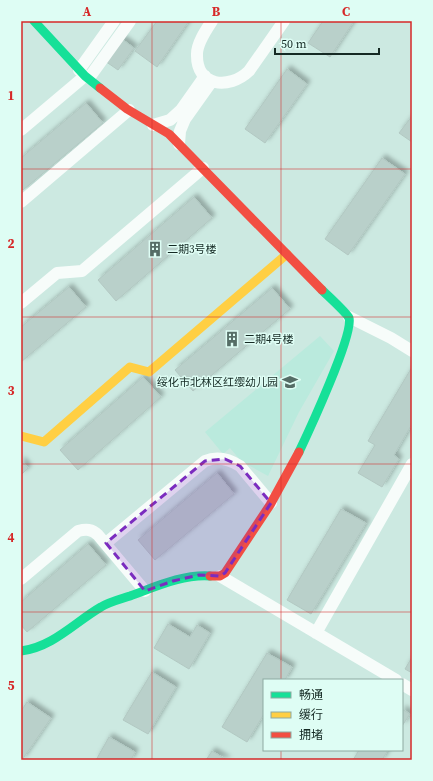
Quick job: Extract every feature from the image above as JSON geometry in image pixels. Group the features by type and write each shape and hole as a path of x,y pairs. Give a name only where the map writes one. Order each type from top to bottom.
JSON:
{"street":[{"path":"34,21 84,75 129,110 169,134 349,317 391,338 412,351"},
{"path":"84,75 114,21"},
{"path":"21,130 84,75 130,21"},
{"path":"212,21 206,30 197,53 201,72 208,78 224,83 233,82 242,78 249,71 284,21"},
{"path":"154,125 170,120 181,110 208,78"},
{"path":"179,144 180,131 208,78"},
{"path":"21,202 129,110"},
{"path":"21,303 57,273 82,271 203,168"},
{"path":"21,436 44,442 130,367 149,372 287,254"},
{"path":"220,576 225,573 271,503 294,462 325,395 348,334 350,325 349,317"},
{"path":"106,544 204,461 211,458 225,459 240,466 271,503"},
{"path":"316,633 412,464"},
{"path":"21,579 78,531 85,529 94,532 106,544 145,591"},
{"path":"21,651 30,650 55,639 102,606 174,581 199,575 220,576 394,679"},
{"path":"403,685 412,690"}],"highlighted area":[{"path":"225,459 240,466 271,503 225,573 220,576 199,575 173,581 145,591 106,543 205,461"}],"shaded area":[{"name":"绥化市北林区红缨幼儿园","path":"320,336 334,351 299,412 268,476 241,461 230,448 223,454 205,432"}],"building":[{"path":"157,21 189,21 157,67 135,51"},
{"path":"323,21 354,21 330,57 308,43"},
{"path":"122,39 134,48 118,70 105,61"},
{"path":"287,69 307,84 265,143 245,129"},
{"path":"86,103 103,123 23,190 21,188 21,158"},
{"path":"412,116 412,142 399,133"},
{"path":"382,158 405,174 348,255 325,239"},
{"name":"二期3号楼","path":"194,197 212,218 116,301 98,280"},
{"path":"69,287 86,307 21,362 21,327"},
{"name":"二期4号楼","path":"272,288 290,309 193,391 175,370"},
{"path":"412,367 412,424 394,455 399,459 382,487 358,473 375,445 368,441"},
{"path":"143,377 161,397 78,470 60,450"},
{"path":"21,460 28,468 21,475"},
{"path":"217,473 234,494 155,560 138,540"},
{"path":"341,509 366,523 311,614 287,600"},
{"path":"88,544 106,565 27,632 21,625 21,602"},
{"path":"168,624 190,637 197,625 210,633 189,669 154,648"},
{"path":"267,653 292,667 286,679 263,679 263,716 247,742 222,727"},
{"path":"412,657 412,673 405,669"},
{"path":"152,672 176,687 148,734 123,720"},
{"path":"27,702 51,718 21,760 21,711"},
{"path":"403,710 410,714 403,724"},
{"path":"109,737 135,752 131,760 96,760"},
{"path":"212,751 227,760 206,760"},
{"path":"358,751 387,751 382,760 353,760"}],"traffic: fast":[{"path":"34,21 85,76 100,88"},
{"path":"299,452 338,362 349,328 349,318 322,290"},
{"path":"21,651 33,649 43,645 91,613 111,602 179,579 210,576"}],"traffic: slow":[{"path":"21,436 44,442 130,367 149,372 287,254"}],"traffic: jam":[{"path":"100,88 127,109 169,134 322,290"},
{"path":"210,576 220,576 225,573 270,505 299,452"}],"place":[{"name":"二期3号楼","path":"155,249"},
{"name":"二期4号楼","path":"232,339"},
{"name":"绥化市北林区红缨幼儿园","path":"290,382"}]}
